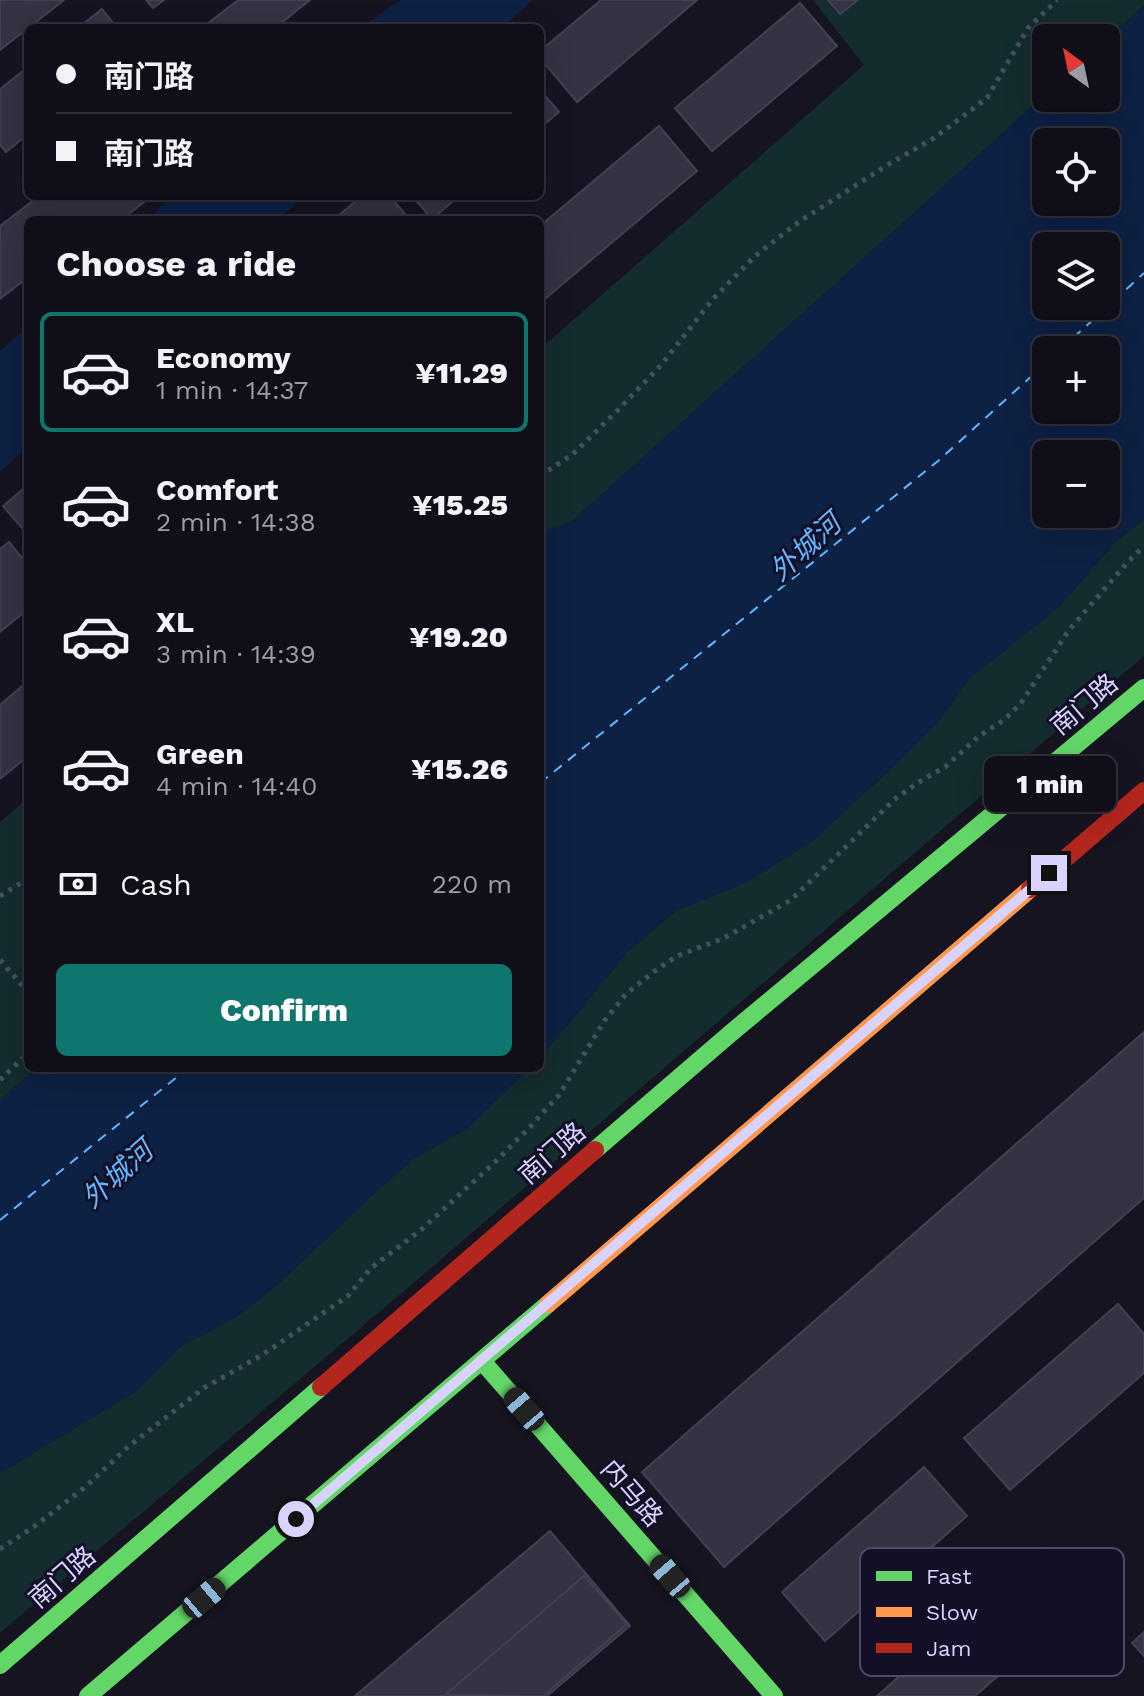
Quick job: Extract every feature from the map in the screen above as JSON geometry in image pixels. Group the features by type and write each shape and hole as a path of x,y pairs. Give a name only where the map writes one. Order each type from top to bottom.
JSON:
{"main road":[{"name":"南门路","path":"0,1665 731,1033 1144,688"},
{"path":"88,1696 1144,791"},
{"name":"内马路","path":"482,1361 774,1696"}],"path":[{"path":"544,473 573,454 620,408 662,364 712,300 755,256 800,221 934,138 987,98 1028,28 1057,0"},
{"path":"0,1549 84,1488 129,1446 204,1388 262,1355 348,1296 371,1268 422,1229 531,1126 559,1095 605,1020 626,994 677,956 724,938 791,900 896,798 945,767 979,736 1004,720 1021,703 1069,630 1144,546"},
{"path":"0,896 24,881"},
{"path":"0,960 24,987"},
{"path":"0,1080 24,1057"}],"green space":[{"path":"813,0 1144,0 1144,6 1120,27 1120,24 1032,24 1032,107 570,523 544,531 544,345 864,65"},
{"path":"1144,519 1144,656 423,1275 0,1633 0,1473 136,1391 181,1346 236,1317 277,1285 413,1159 468,1128 525,1072 544,1072 544,1052 628,951 677,910 743,884 811,842 938,722 969,679 1060,606 1117,540"},
{"path":"24,801 24,1072 32,1072 0,1101 0,822"}],"water":[{"path":"400,0 533,0 506,24 367,24"},
{"name":"外城河","path":"1144,6 1144,519 1117,540 1060,606 969,679 938,722 811,842 743,884 677,910 628,951 544,1052 544,531 570,523 1032,107 1032,112 1120,112 1120,27"},
{"path":"168,200 300,200 282,216 150,216"},
{"path":"24,330 24,450 0,472 0,351"},
{"name":"外城河","path":"32,1072 525,1072 468,1128 413,1159 277,1285 236,1317 181,1346 136,1391 0,1473 0,1101"}],"building":[{"path":"0,0 64,0 33,24 24,24 24,31 0,50"},
{"path":"146,0 164,0 153,8"},
{"path":"238,0 310,0 280,24 207,24"},
{"path":"601,0 697,0 577,102 544,63 544,48"},
{"path":"828,0 858,0 840,14"},
{"path":"800,3 837,46 712,151 675,108"},
{"path":"102,9 114,24 83,24"},
{"path":"24,70 24,137 6,152 0,145 0,89"},
{"path":"544,95 559,112 544,125"},
{"path":"659,126 697,171 544,300 544,223"},
{"path":"34,200 147,200 126,216 24,216 24,280 0,299 0,226"},
{"path":"357,200 393,200 407,216 338,216"},
{"path":"415,200 454,200 436,216 429,216"},
{"path":"24,488 24,530 3,506"},
{"path":"9,542 24,560 24,612 0,632 0,549"},
{"path":"24,684 24,759 0,779 0,705"},
{"path":"1144,1032 1144,1198 724,1567 642,1472"},
{"path":"1118,1304 1144,1334 1144,1373 1010,1490 964,1438"},
{"path":"924,1467 967,1516 931,1548 860,1548 860,1610 825,1641 782,1592"},
{"path":"550,1531 630,1626 547,1696 355,1696"},
{"path":"584,1576 627,1624 543,1696 445,1695"},
{"path":"1144,1632 1144,1656 1132,1643"},
{"path":"900,1676 998,1676 975,1696 877,1696"}],"ferry route":[{"path":"1075,336 1144,273"},
{"path":"544,780 938,461 1032,376"},
{"path":"0,1220 183,1072"}],"traffic: fast":[{"path":"595,1150 1144,688"},
{"path":"88,1696 548,1304"},
{"path":"482,1361 774,1696"},
{"path":"0,1665 321,1387"}],"traffic: slow":[{"path":"548,1304 1030,889"}],"traffic: jam":[{"path":"1030,889 1144,791"},
{"path":"321,1387 595,1150"}],"route":[{"path":"296,1519 1049,873"}]}
